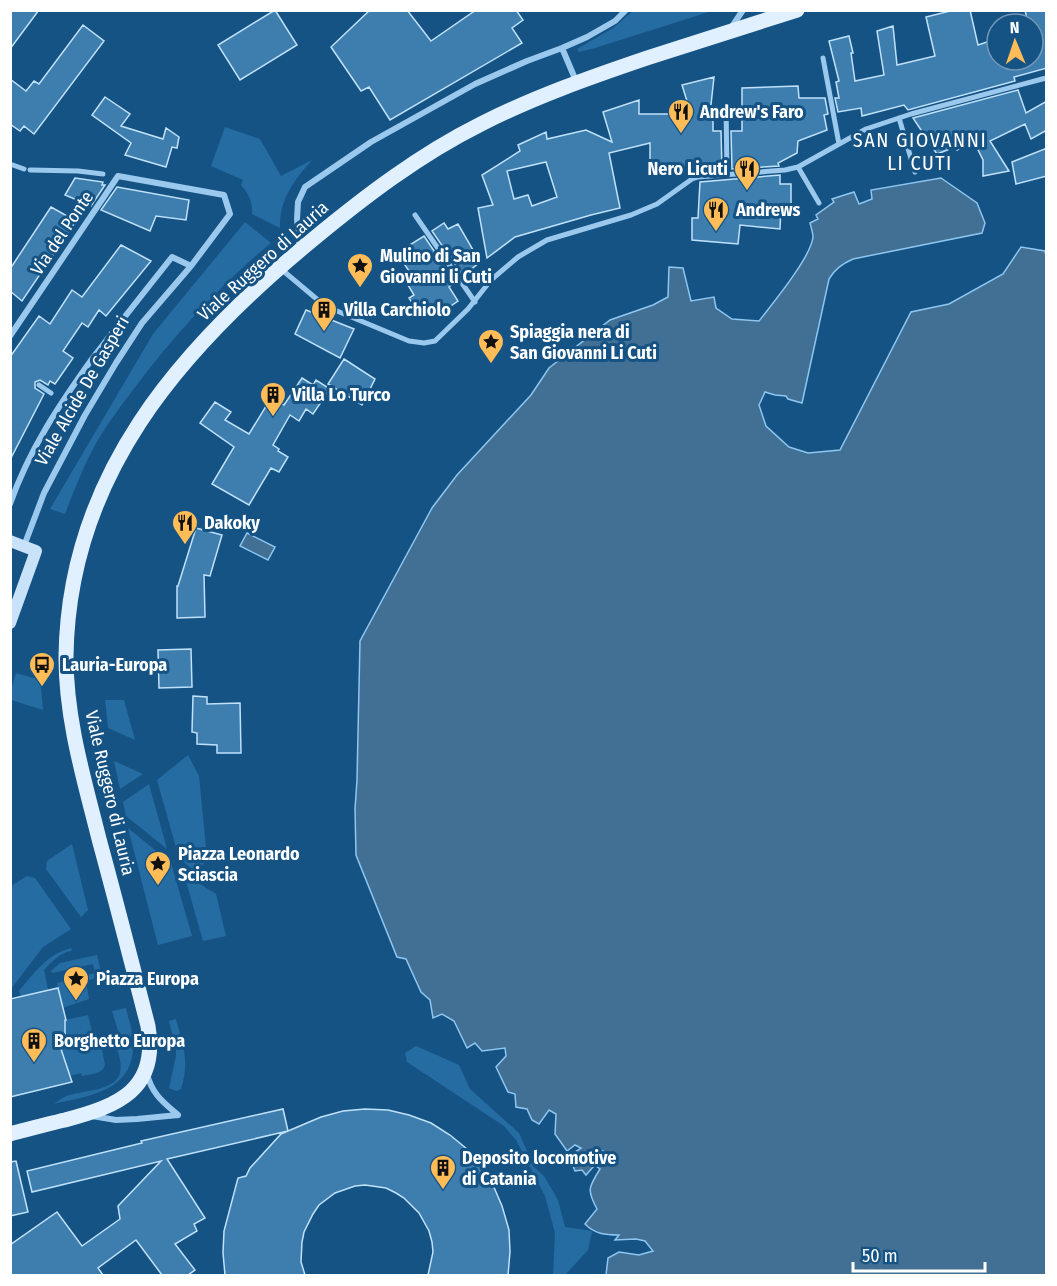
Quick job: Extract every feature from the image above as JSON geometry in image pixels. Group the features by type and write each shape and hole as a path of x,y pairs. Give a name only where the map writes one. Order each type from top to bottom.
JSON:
{"main road":[{"name":"Viale Ruggero di Lauria","path":"146,1070 151,1042 77,752 68,704 66,657 70,605 84,540 113,468 135,428 205,340 248,296 375,189 429,153 481,123 576,82 797,10"},
{"path":"10,541 30,548"},
{"name":"Viale Alcide De Gasperi","path":"10,623 30,548"},
{"path":"10,1134 84,1115 116,1103 128,1096 146,1070"}],"street":[{"path":"300,250 298,202 304,187 371,142 475,84 587,37 615,21 626,10"},
{"path":"729,31 743,10"},
{"path":"562,48 576,82"},
{"path":"823,58 839,144"},
{"path":"280,268 325,306 409,341 424,343 435,341 474,302 491,280 518,257 547,240 631,215 657,204 692,178 798,167 866,129 1047,78"},
{"path":"726,105 728,175"},
{"path":"899,118 915,172"},
{"path":"10,164 27,170 103,174"},
{"path":"798,167 819,203"},
{"name":"Via del Ponte","path":"10,336 118,176 224,195"},
{"name":"Viale Alcide De Gasperi","path":"30,548 44,493 85,415 142,322 191,266 230,214 224,195"},
{"path":"415,214 474,302"},
{"name":"Viale Alcide De Gasperi","path":"10,504 18,482 47,424 128,312 172,257 191,266"},
{"path":"39,385 51,393"},
{"path":"84,1115 116,1120 178,1115 157,1096 150,1085 146,1070"}],"shaded area":[{"path":"634,10 712,11 579,52 577,49 613,28"},
{"path":"225,127 260,139 281,176 312,160 299,175 285,199 280,228 252,214 250,199 241,185 243,180 211,166"},
{"path":"941,178 977,203 985,223 982,233 853,259 839,267 829,279 802,403 788,399 786,396 765,392 759,405 766,426 789,447 808,453 840,450 911,312 949,304 1003,274 1021,247 1045,251 1046,1275 606,1275 608,1258 619,1252 639,1255 653,1251 645,1241 615,1240 619,1235 600,1233 585,1224 597,1209 590,1193 593,1181 600,1169 596,1166 608,1154 603,1151 597,1153 597,1157 591,1160 593,1167 586,1175 582,1170 575,1171 569,1156 581,1148 575,1145 567,1151 555,1134 556,1114 549,1110 539,1124 532,1120 527,1109 516,1107 515,1094 508,1092 496,1067 506,1056 505,1048 482,1051 475,1043 467,1048 454,1021 442,1014 433,1018 430,1000 421,992 406,959 397,957 356,855 355,809 360,641 432,508 457,475 531,395 549,368 610,320 653,305 668,297 669,267 683,268 691,301 714,297 716,308 732,319 759,321 806,256 813,237 810,223 818,219 816,215 834,202 832,199 854,192 859,204 872,199 871,190"},
{"path":"245,222 271,243 199,310 131,392 94,447 65,514 50,509 153,334"},
{"path":"247,533 275,547 268,560 240,546"},
{"path":"16,673 40,678 43,710 11,700 11,690"},
{"path":"105,700 124,700 135,740 108,728"},
{"path":"188,755 199,776 207,858 197,873 179,858 157,780"},
{"path":"114,761 143,774 120,789"},
{"path":"149,784 167,849 126,816 123,802"},
{"path":"128,828 171,863 192,936 158,945"},
{"path":"72,844 88,910 81,917 46,869 47,861"},
{"path":"184,874 216,894 226,936 203,941"},
{"path":"27,876 35,878 71,929 43,947 11,989 11,886"},
{"path":"72,948 71,951 56,958 44,970 48,990 21,997 19,991 42,965 56,954"},
{"path":"97,955 102,976 86,981 89,999 53,1011 22,1001 59,992 57,983 95,973 93,964 52,973 51,971 60,963"},
{"path":"126,1008 133,1040 132,1057 127,1070 109,1088 54,1104 64,1097 106,1087 117,1079 121,1064 113,1036 119,1034 112,1011"},
{"path":"88,1015 94,1040 100,1039 105,1065 102,1070 11,1091 65,1062 62,1053 25,1058 24,1056 65,1045 65,1020"},
{"path":"176,1019 183,1046 185,1070 181,1089 176,1091 169,1088 176,1049 169,1021"},
{"path":"416,1046 459,1065 470,1089 519,1133 534,1167 544,1176 558,1200 565,1227 592,1231 588,1250 565,1275 553,1275 555,1233 545,1196 516,1140 504,1126 407,1062 405,1053"}],"building":[{"path":"10,10 39,10 10,49"},
{"path":"275,10 297,45 240,80 218,45"},
{"path":"370,10 407,10 431,41 476,10 516,10 523,20 512,28 522,43 390,120 369,87 361,91 331,47"},
{"path":"954,10 970,10 978,45 985,43 985,72 1032,72 1014,77 1015,81 908,110 904,105 862,116 861,108 838,112 835,98 839,98 836,82 839,81 829,41 849,36 855,81 884,75 877,31 893,26 897,65 935,56 926,17"},
{"path":"1025,10 1047,10 1047,68 1045,69 1045,12 1025,12"},
{"path":"83,25 104,41 34,134 24,126 20,131 10,124 10,79 26,91 34,81 39,84"},
{"path":"714,77 710,114 713,114 713,131 721,131 722,170 700,172 700,169 650,169 650,143 609,153 620,208 515,237 487,258 478,208 493,205 482,175 520,151 518,145 546,132 547,139 586,130 612,142 603,112 639,100 639,114 691,114 682,85","holes":["546,162 557,197 532,206 528,195 514,199 507,171"]},
{"path":"798,86 799,98 825,98 828,114 824,115 827,130 798,141 797,153 778,163 779,166 732,169 731,131 742,131 742,88"},
{"path":"1018,90 1026,113 1047,101 1047,130 1031,139 1025,124 990,141 1009,171 983,176 983,160 974,142 957,150 955,147 937,154 913,118"},
{"path":"105,97 130,114 121,126 163,139 166,128 179,137 177,148 172,147 166,167 125,155 131,143 92,115"},
{"path":"1047,148 1047,176 1016,184 1012,162"},
{"path":"780,175 780,184 791,184 791,207 781,207 780,229 740,225 738,244 692,240 692,218 698,218 700,182"},
{"path":"75,178 103,182 102,185 105,185 91,206 65,195"},
{"path":"117,187 189,200 186,220 156,216 150,231 101,210"},
{"path":"51,207 76,221 22,301 10,291 10,269"},
{"path":"444,223 448,229 458,224 480,262 463,276 432,231"},
{"path":"424,236 455,282 449,287 458,301 439,314 434,306 420,315 409,298 414,295 402,275 409,271 397,253"},
{"path":"121,245 151,261 106,316 99,310 88,327 82,323 63,351 73,358 55,384 50,381 48,385 40,380 35,382 35,388 44,394 10,460 10,357 39,316 50,324 72,290 82,297"},
{"name":"Villa Carchiolo","path":"306,310 354,329 340,358 295,334"},
{"path":"344,359 375,379 362,405 328,384"},
{"path":"302,378 313,385 316,380 330,389 313,414 306,409 299,421 290,415 273,445 288,457 279,472 271,468 249,505 212,484 234,447 200,423 215,402 231,412 225,420 249,434 271,398 284,405"},
{"path":"196,528 222,535 210,576 204,575 205,617 177,618 177,586"},
{"path":"191,649 192,687 159,688 158,650"},
{"path":"193,696 207,697 207,704 240,703 241,753 217,753 217,745 197,744 197,733 192,732"},
{"path":"58,988 66,1020 65,1045 60,1046 72,1082 10,1097 10,999"},
{"path":"283,1109 288,1131 167,1159 205,1218 194,1224 197,1231 175,1244 195,1270 188,1275 162,1275 136,1240 98,1268 103,1275 10,1275 10,1245 57,1212 82,1246 120,1219 118,1206 161,1161 32,1192 27,1171 142,1143 141,1141"},
{"name":"Deposito locomotive di Catania","path":"388,1110 431,1123 467,1149 482,1167 502,1206 509,1230 508,1275 428,1275 433,1252 432,1242 419,1213 396,1193 386,1188 365,1185 335,1193 319,1205 313,1214 302,1242 301,1262 305,1275 225,1275 224,1231 238,1178 246,1176 250,1168 281,1134 321,1117 343,1111"},
{"path":"16,1161 28,1212 10,1216 10,1162"}],"place":[{"name":"Andrew's Faro","path":"681,135"},
{"name":"Nero Licuti","path":"747,192"},
{"name":"Andrews","path":"716,233"},
{"name":"Mulino di San Giovanni li Cuti","path":"360,289"},
{"name":"Villa Carchiolo","path":"324,333"},
{"name":"Spiaggia nera di San Giovanni Li Cuti","path":"491,365"},
{"name":"Villa Lo Turco","path":"273,418"},
{"name":"Dakoky","path":"185,546"},
{"name":"Lauria-Europa","path":"42,688"},
{"name":"Piazza Leonardo Sciascia","path":"158,887"},
{"name":"Piazza Europa","path":"76,1002"},
{"name":"Borghetto Europa","path":"34,1064"},
{"name":"Deposito locomotive di Catania","path":"443,1191"}],"district":[{"name":"SAN GIOVANNI LI CUTI","path":"920,152"}]}
